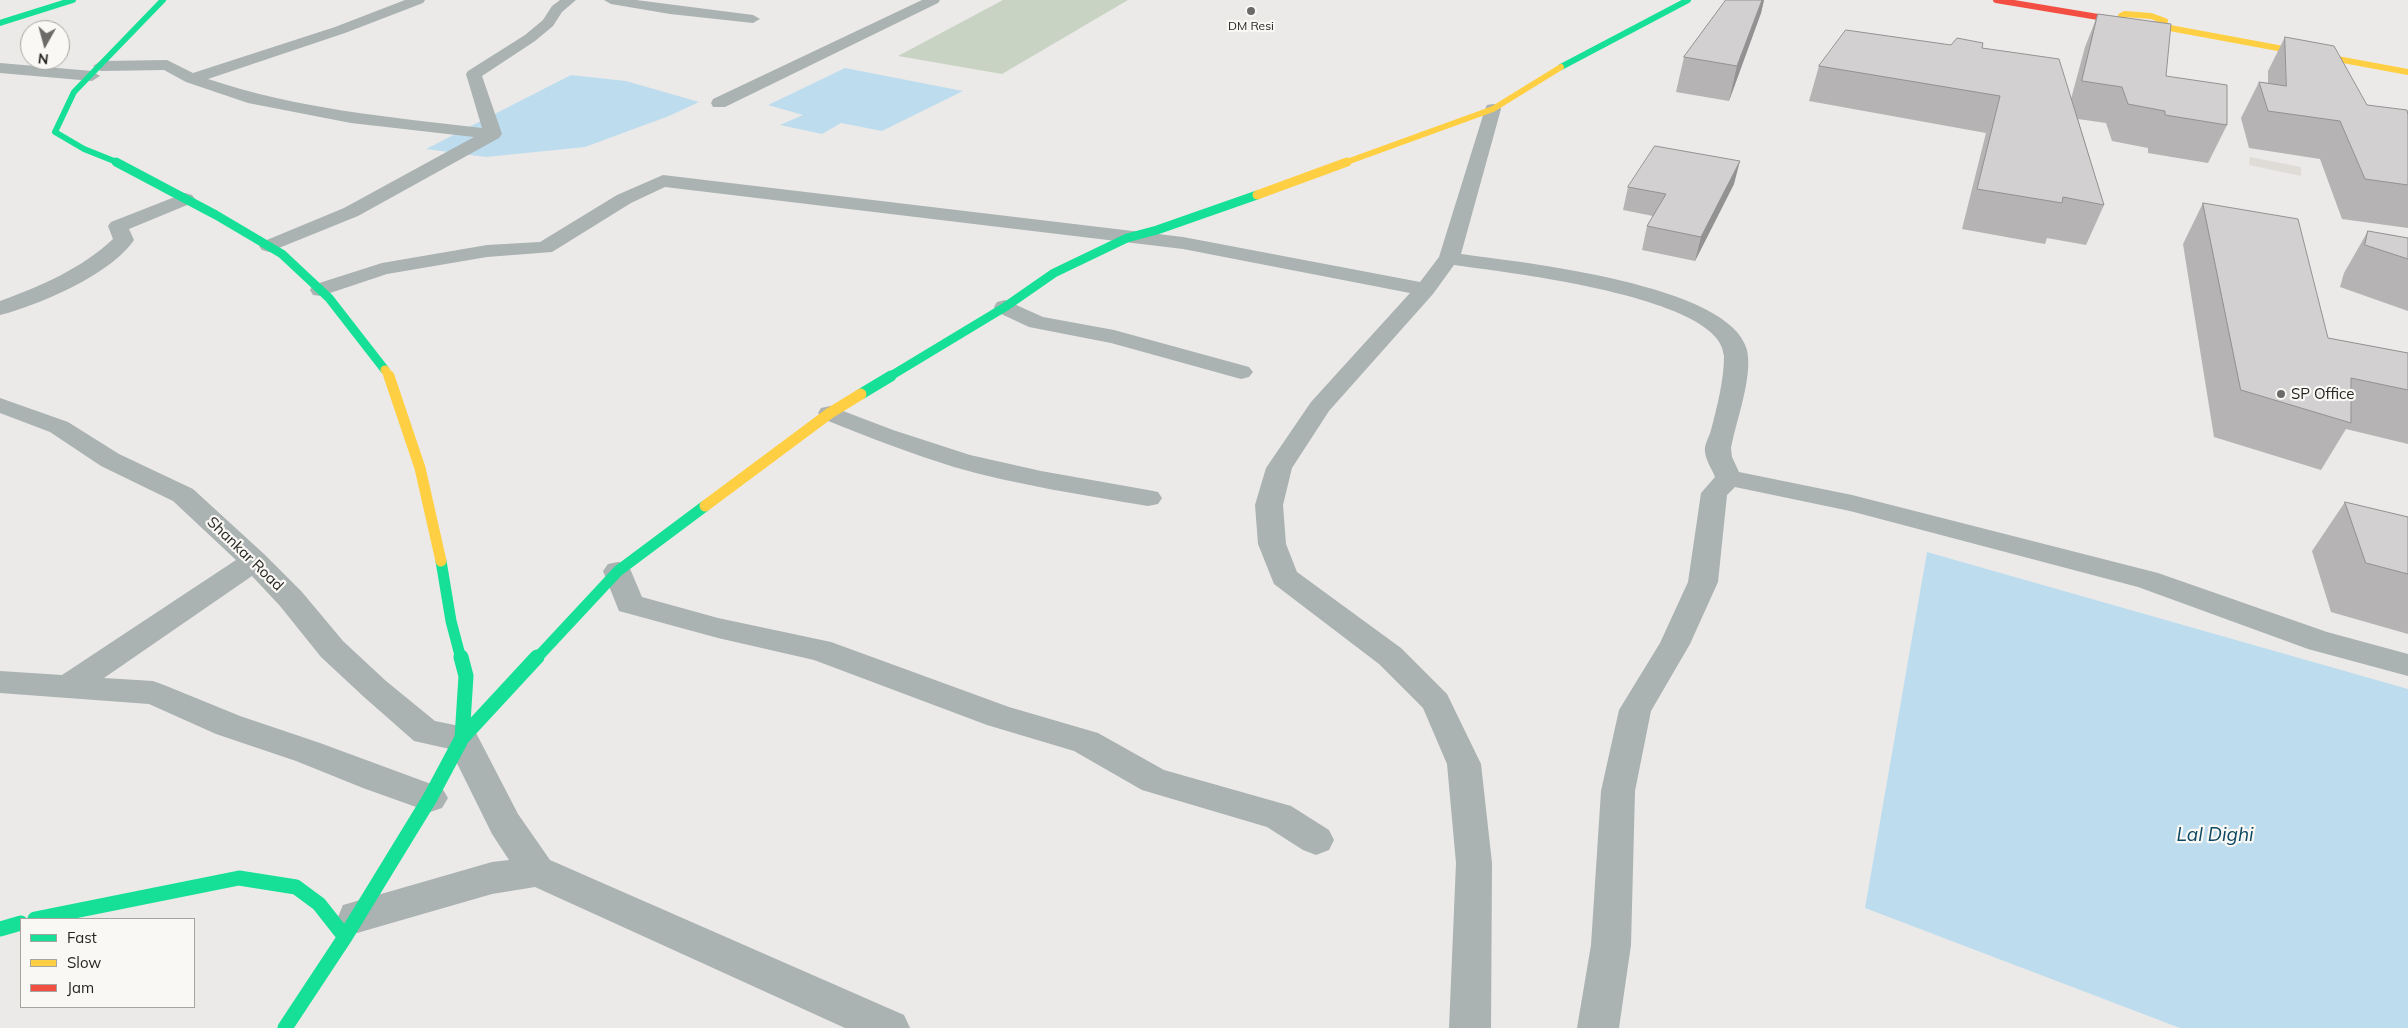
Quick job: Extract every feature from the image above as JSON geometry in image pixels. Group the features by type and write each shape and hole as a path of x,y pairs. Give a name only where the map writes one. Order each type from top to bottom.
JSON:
{"main road":[{"path":"0,23 73,0"},
{"path":"164,0 97,71 74,92 55,132 84,149 118,163 216,215 282,254 321,290 390,377 410,433 434,522 450,622 466,676 462,738"},
{"path":"285,1028 351,927 430,798 462,738 618,571 830,413 1005,306 1054,273 1127,238 1157,230 1322,173 1493,109 1582,54 1688,0"},
{"path":"1996,0 2124,17 2151,16 2165,22 2158,26"},
{"path":"2020,0 2124,17 2241,43 2408,72"},
{"path":"2147,2 2151,16"},
{"path":"2124,17 2132,4"},
{"path":"40,918 239,878 296,887 351,927"},
{"path":"0,929 20,923"}],"street":[{"path":"192,80 340,30 414,0"},
{"path":"493,134 474,74 530,38 548,23 557,9 569,0"},
{"path":"611,0 670,10 753,19"},
{"path":"719,103 933,0"},
{"path":"0,68 97,71 167,65 192,80 248,98 318,113 493,134"},
{"path":"1470,1028 1474,863 1464,764 1436,702 1390,656 1284,577 1272,544 1268,505 1279,468 1320,407 1425,289 1449,258 1493,109"},
{"path":"269,246 351,212 493,134"},
{"path":"321,290 382,269 487,251 544,248 624,198 663,181 1127,238 1183,243 1425,289"},
{"path":"0,308 33,296 103,260 124,240 118,226 184,199"},
{"path":"1449,258 1559,274 1642,293 1693,309 1723,330 1735,348 1732,380 1718,451 1729,478"},
{"path":"0,290 33,296"},
{"path":"1005,306 1016,316 1030,320 1095,333 1240,372"},
{"name":"Shankar Road","path":"0,405 59,428 110,460 183,495 254,561 291,599 332,649 374,689 426,732 462,738"},
{"path":"830,413 963,461 1040,479 1148,498"},
{"path":"1729,478 1852,503 2148,580 2320,641 2408,665"},
{"path":"1598,1028 1611,945 1618,791 1635,710 1675,644 1702,582 1714,493 1729,478"},
{"path":"67,687 254,561"},
{"path":"618,571 630,604 718,628 820,650 942,696 1086,742 1154,781 1278,816 1316,840"},
{"path":"0,682 153,693 228,725 308,752 375,779 430,798"},
{"path":"462,738 505,824 537,871 889,1028"},
{"path":"351,927 492,878 537,871"}],"shaded area":[{"path":"2250,157 2301,167 2301,176 2249,165"}],"green space":[{"path":"1003,0 1128,0 1002,74 898,56"}],"water":[{"path":"845,68 963,91 882,131 841,123 822,134 780,125 803,115 768,105"},
{"path":"571,75 626,81 699,102 669,116 585,147 486,157 426,149"},
{"name":"Lal Dighi","path":"1927,552 2408,689 2408,1028 2180,1028 1865,908"}],"building":[{"path":"1726,0 1762,0 1737,66 1684,57"},
{"path":"2098,14 2171,24 2166,76 2227,85 2227,125 2165,115 2165,111 2128,104 2122,87 2082,81"},
{"path":"1846,30 1951,45 1957,38 1983,43 1982,48 2059,59 2104,205 2063,197 2062,203 1977,189 2000,96 1819,66"},
{"path":"2285,37 2334,46 2367,105 2407,110 2408,185 2365,179 2340,121 2268,111 2259,82 2286,86"},
{"path":"1655,146 1740,161 1701,237 1647,226 1666,194 1628,187"},
{"path":"2203,203 2298,219 2328,338 2408,353 2408,390 2351,378 2351,423 2241,390"},
{"path":"2368,231 2408,238 2408,259 2365,245"},
{"path":"2345,502 2408,517 2408,574 2366,563"}],"traffic: fast":[{"path":"0,23 73,0"},
{"path":"163,0 74,92 55,132 84,149 118,163 216,215 282,254 329,298 385,370"},
{"path":"1561,67 1688,0"},
{"path":"861,394 1005,307 1054,273 1127,238 1157,230 1257,195"},
{"path":"285,1028 345,937 430,798 462,738 618,571 705,506"},
{"path":"441,561 451,621 466,676 462,738"},
{"path":"40,918 239,878 296,887 319,904 345,937"},
{"path":"0,929 20,923"}],"traffic: slow":[{"path":"2125,14 2151,16 2165,21 2164,24 2158,25 2137,24 2122,19 2121,16 2125,14"},
{"path":"2159,26 2408,72"},
{"path":"1257,195 1493,109 1561,67"},
{"path":"385,370 390,377 420,468 441,561"},
{"path":"705,506 830,413 861,394"}],"traffic: jam":[{"path":"1996,0 2128,22"}],"place":[{"name":"DM Resi","path":"1251,11"},
{"name":"SP Office","path":"2281,394"}]}
